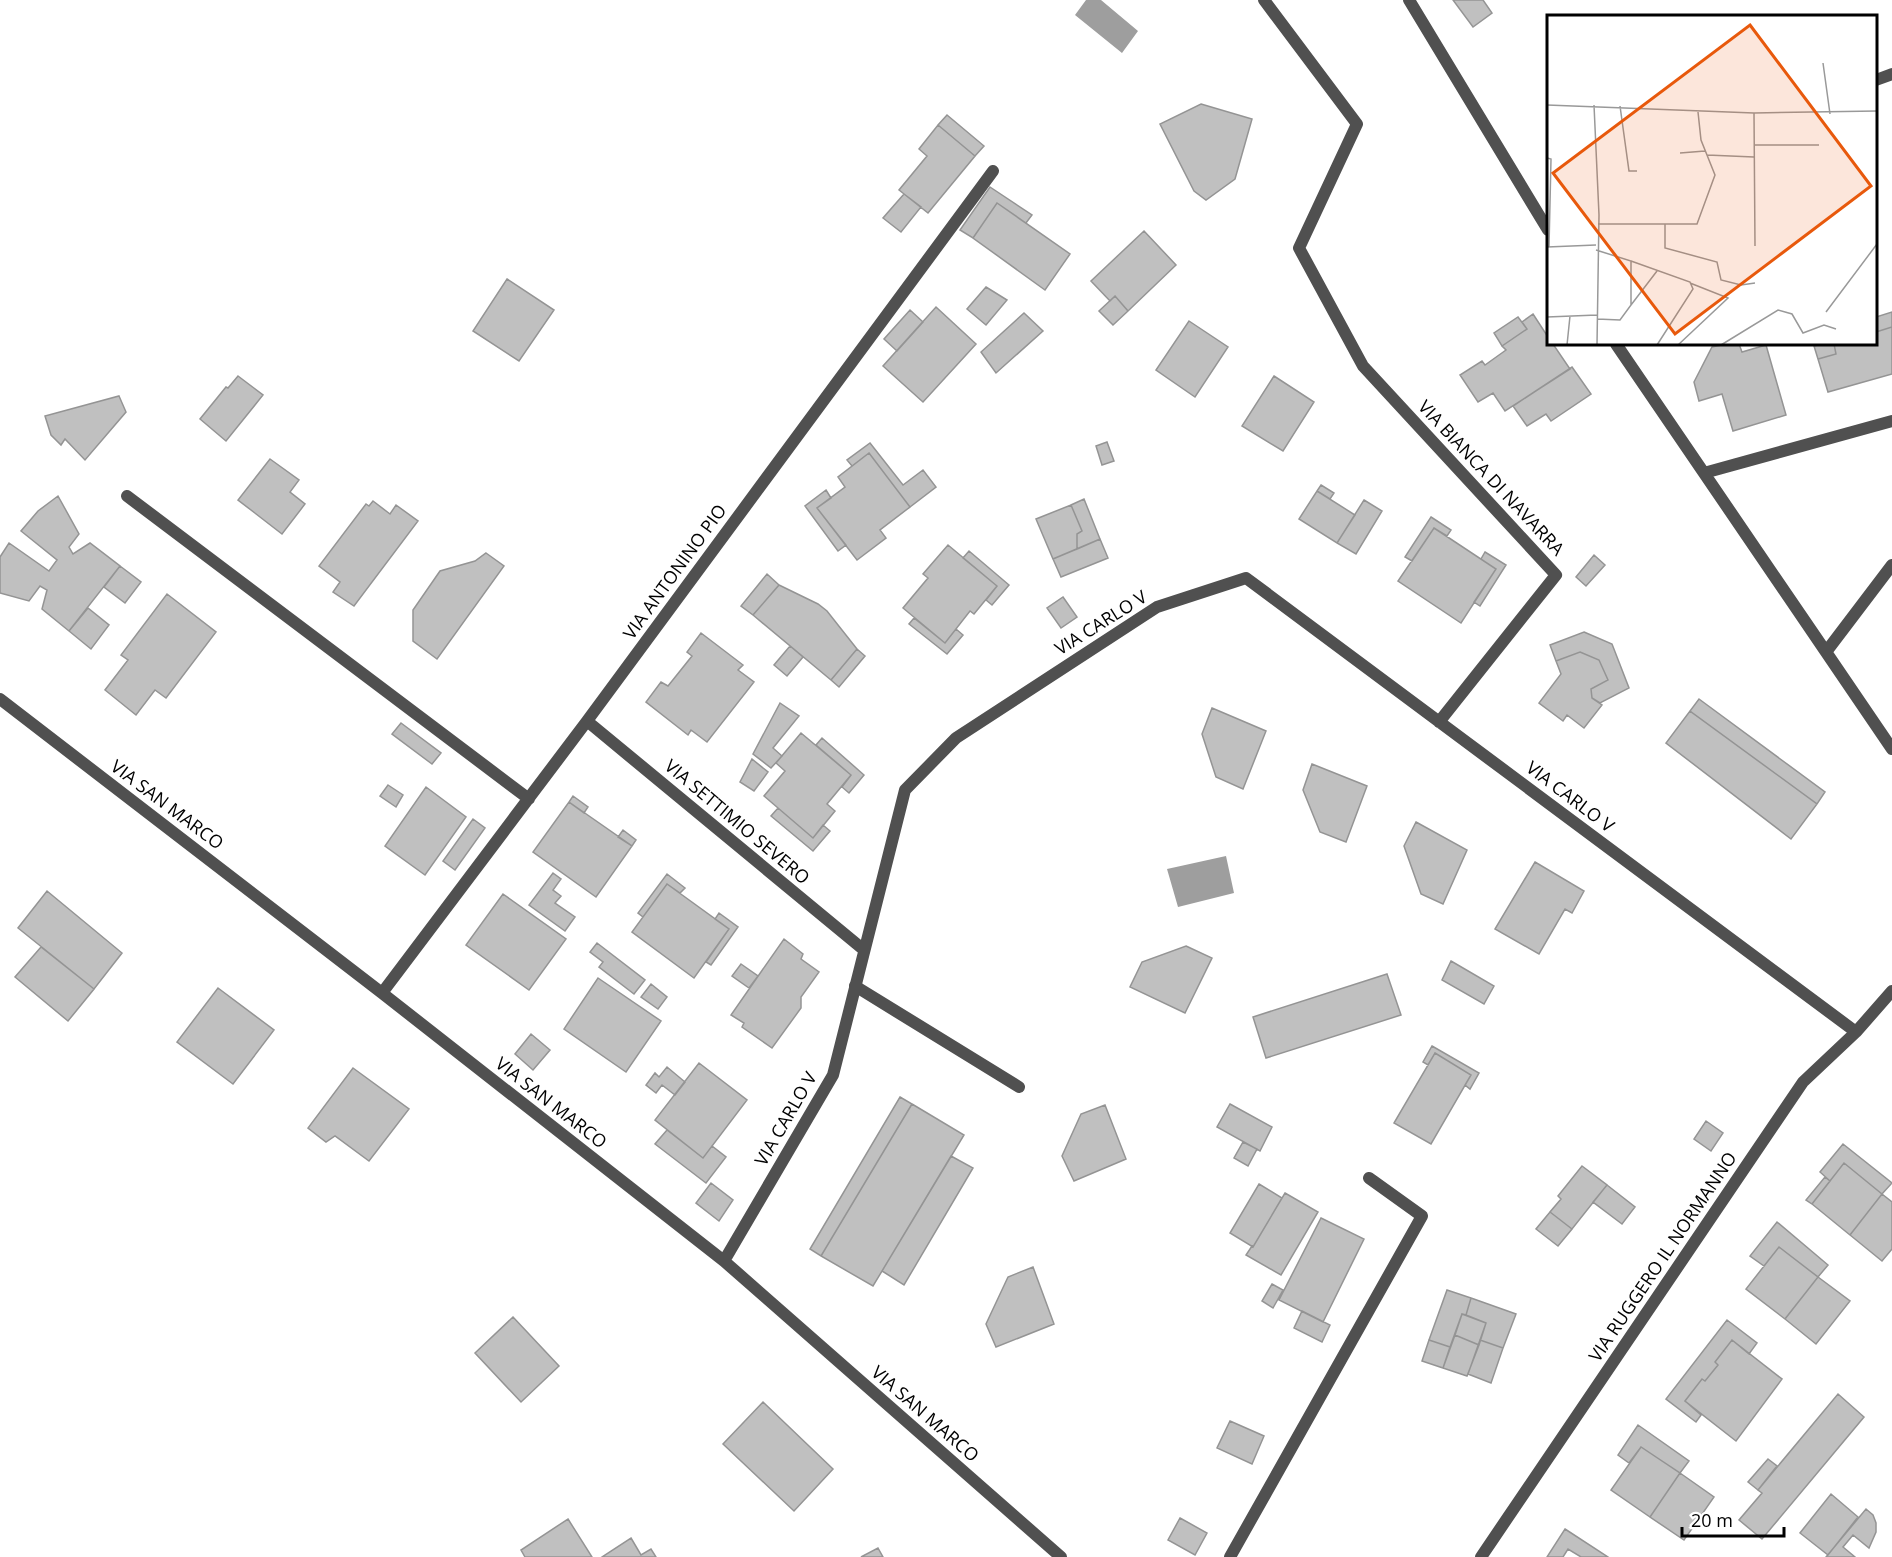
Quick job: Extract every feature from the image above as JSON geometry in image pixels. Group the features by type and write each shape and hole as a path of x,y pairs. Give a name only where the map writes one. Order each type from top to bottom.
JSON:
{"street":[{"name":"VIA BIANCA DI NAVARRA","path":"1264,0 1357,124 1299,248 1363,366 1556,575 1439,722"},
{"path":"1409,0 1547,228"},
{"path":"1877,79 1892,74"},
{"name":"VIA ANTONINO PIO","path":"382,993 587,721 993,171"},
{"path":"1617,345 1892,749"},
{"path":"1704,473 1892,421"},
{"path":"127,496 528,799"},
{"path":"1826,652 1892,565"},
{"name":"VIA CARLO V","path":"724,1261 833,1075 905,790 956,738 1157,607 1246,578 1856,1032"},
{"name":"VIA SAN MARCO","path":"0,699 382,993 724,1261 1061,1557"},
{"name":"VIA SETTIMIO SEVERO","path":"587,721 864,950"},
{"path":"855,986 1019,1087"},
{"name":"VIA RUGGERO IL NORMANNO","path":"1480,1557 1803,1082 1856,1032 1892,991"},
{"path":"1230,1557 1422,1216 1369,1178"}],"shaded area":[{"path":"1086,0 1101,0 1138,31 1122,53 1075,15"},
{"path":"1226,856 1234,893 1178,907 1167,869"}],"building":[{"path":"1453,0 1483,0 1492,13 1473,27"},
{"path":"1201,104 1252,119 1235,179 1206,200 1194,191 1160,124"},
{"path":"947,115 984,146 975,156 938,125"},
{"path":"938,125 975,156 928,213 899,190 927,156 919,149"},
{"path":"990,187 1032,215 1026,223 997,203 973,238 960,230"},
{"path":"904,194 921,207 901,232 883,218"},
{"path":"997,203 1070,254 1045,290 973,238"},
{"path":"1144,231 1176,265 1128,311 1115,296 1110,301 1091,281"},
{"path":"507,279 554,310 519,361 473,331"},
{"path":"986,287 1007,300 986,325 967,309"},
{"path":"1115,296 1128,311 1113,325 1099,311"},
{"path":"936,307 976,344 923,402 883,366"},
{"path":"910,310 923,322 897,351 884,339"},
{"path":"1892,312 1892,327 1877,332 1877,317"},
{"path":"1024,313 1043,331 996,373 981,352"},
{"path":"1533,314 1547,335 1547,345 1554,345 1570,369 1505,411 1493,393 1478,402 1460,375 1482,361 1485,365 1506,350 1502,346 1527,329 1522,322"},
{"path":"1518,317 1527,329 1502,346 1494,333"},
{"path":"1189,321 1228,347 1195,397 1156,370"},
{"path":"1892,327 1892,374 1828,392 1818,359 1836,354 1834,345 1877,345 1877,332"},
{"path":"1739,345 1742,352 1766,345 1786,415 1733,431 1722,394 1699,401 1694,382 1712,347"},
{"path":"1834,345 1836,354 1818,359 1814,346"},
{"path":"1572,367 1591,394 1551,421 1546,414 1527,426 1513,406"},
{"path":"238,376 263,395 226,441 200,419"},
{"path":"1274,376 1314,402 1283,451 1242,426"},
{"path":"119,396 126,412 85,460 65,439 61,445 51,435 45,416"},
{"path":"1107,442 1114,461 1102,465 1096,446"},
{"path":"870,443 903,485 923,470 936,487 910,507 869,453 852,466 847,460"},
{"path":"869,453 910,507 880,530 886,538 857,560 817,508 845,487 838,477"},
{"path":"270,459 299,480 290,492 305,504 282,534 238,500"},
{"path":"1321,485 1334,493 1330,499 1317,491"},
{"path":"826,490 831,498 817,508 846,545 838,551 805,506"},
{"path":"1317,491 1355,515 1337,543 1299,519"},
{"path":"58,496 79,534 69,547 73,554 90,543 120,566 69,631 42,609 47,590 40,586 29,601 0,593 0,557 9,543 49,571 57,560 21,531 38,511"},
{"path":"1084,499 1100,539 1077,549 1077,534 1082,531 1071,505"},
{"path":"1364,500 1382,511 1356,554 1337,543"},
{"path":"373,501 390,514 396,505 418,521 354,606 333,592 340,582 319,566 366,504 369,506"},
{"path":"1071,505 1082,531 1077,534 1077,549 1053,559 1036,519"},
{"path":"1431,517 1451,530 1447,536 1434,528 1412,561 1405,557"},
{"path":"1434,528 1496,569 1461,623 1398,581"},
{"path":"1100,539 1108,558 1061,577 1053,559"},
{"path":"948,545 997,586 974,614 970,611 945,643 903,608 928,578 923,574"},
{"path":"969,551 1009,585 992,605 986,600 997,586 963,558"},
{"path":"1485,552 1506,565 1480,606 1474,602 1496,569 1481,559"},
{"path":"486,553 504,566 437,659 413,641 413,610 440,571 475,561"},
{"path":"1594,555 1605,565 1586,586 1576,577"},
{"path":"120,566 141,582 125,603 104,587"},
{"path":"767,574 779,585 753,615 741,606"},
{"path":"779,585 818,604 827,611 857,649 831,680 753,615"},
{"path":"167,594 216,632 166,698 155,690 136,715 105,690 128,660 121,655"},
{"path":"1063,597 1077,617 1061,628 1047,608"},
{"path":"88,608 109,625 91,649 69,631"},
{"path":"914,618 945,643 956,629 963,635 947,654 909,624"},
{"path":"1584,632 1612,644 1629,688 1600,703 1592,698 1591,689 1608,680 1599,660 1580,652 1556,661 1550,645"},
{"path":"701,633 743,665 738,670 754,682 707,742 691,730 688,735 646,702 661,682 668,686 692,656 687,652"},
{"path":"790,646 803,657 787,676 774,665"},
{"path":"857,649 865,656 839,687 831,680"},
{"path":"1580,652 1599,660 1608,680 1591,689 1592,698 1602,705 1584,728 1567,715 1563,721 1539,703 1561,674 1556,661"},
{"path":"1699,699 1825,792 1817,804 1690,711"},
{"path":"780,703 799,716 773,748 782,756 771,768 753,754"},
{"path":"1212,708 1266,731 1243,789 1216,777 1202,734"},
{"path":"1690,711 1817,804 1791,839 1666,743"},
{"path":"401,723 441,753 432,764 392,734"},
{"path":"801,733 851,775 827,804 835,811 813,838 764,796 785,771 776,763"},
{"path":"822,738 864,775 849,793 842,787 851,775 816,745"},
{"path":"752,759 768,772 754,791 740,782"},
{"path":"1312,764 1367,786 1346,842 1320,832 1303,790"},
{"path":"388,785 403,795 396,807 380,796"},
{"path":"426,787 466,817 425,875 385,846"},
{"path":"573,796 588,807 584,813 569,802"},
{"path":"569,802 632,846 596,897 533,852"},
{"path":"778,808 813,838 823,825 830,831 813,851 771,816"},
{"path":"473,819 485,828 455,870 443,861"},
{"path":"1416,822 1467,850 1443,904 1421,894 1404,846"},
{"path":"623,830 636,840 632,846 618,837"},
{"path":"1535,862 1584,891 1572,913 1565,909 1539,954 1495,929"},
{"path":"553,873 561,879 553,890 561,896 555,903 575,917 565,931 529,905"},
{"path":"667,874 685,888 680,893 667,884 643,917 638,913"},
{"path":"667,884 729,929 694,978 632,932"},
{"path":"47,891 122,953 94,989 18,928"},
{"path":"503,894 566,939 529,990 466,945"},
{"path":"719,913 738,927 711,965 706,962 729,929 715,919"},
{"path":"784,939 803,954 801,959 819,972 801,997 801,1008 772,1048 742,1027 744,1023 731,1015"},
{"path":"597,943 645,980 634,994 599,967 603,962 590,952"},
{"path":"1186,946 1212,958 1185,1013 1130,987 1142,962"},
{"path":"41,947 94,989 68,1021 15,977"},
{"path":"1451,961 1494,986 1484,1004 1442,980"},
{"path":"741,964 758,976 749,988 732,976"},
{"path":"1387,974 1401,1015 1266,1058 1253,1017"},
{"path":"598,978 661,1021 626,1072 564,1029"},
{"path":"651,984 667,997 658,1009 641,997"},
{"path":"218,988 274,1030 233,1084 177,1042"},
{"path":"531,1034 550,1050 533,1070 515,1054"},
{"path":"1432,1046 1479,1073 1470,1089 1465,1085 1471,1075 1435,1053 1428,1065 1423,1062"},
{"path":"1435,1053 1471,1075 1431,1144 1394,1123"},
{"path":"699,1063 747,1100 703,1158 655,1120"},
{"path":"667,1067 685,1082 675,1095 662,1085 656,1093 646,1085 655,1073 659,1077"},
{"path":"353,1068 409,1109 369,1161 335,1136 326,1142 308,1128"},
{"path":"900,1097 912,1104 821,1256 810,1249"},
{"path":"912,1104 964,1135 873,1286 821,1256"},
{"path":"1230,1104 1272,1127 1260,1151 1217,1127"},
{"path":"1105,1105 1126,1159 1074,1181 1062,1156 1081,1114"},
{"path":"1706,1121 1723,1133 1711,1151 1694,1139"},
{"path":"667,1130 703,1158 712,1146 726,1157 706,1183 655,1144"},
{"path":"1243,1142 1257,1149 1248,1166 1234,1158"},
{"path":"1843,1144 1892,1183 1882,1194 1844,1163 1830,1181 1820,1172"},
{"path":"951,1156 973,1168 904,1285 882,1271"},
{"path":"1844,1163 1882,1194 1850,1235 1812,1204"},
{"path":"1582,1166 1607,1185 1572,1229 1550,1212 1561,1199 1558,1196"},
{"path":"1825,1177 1830,1181 1812,1204 1806,1200"},
{"path":"711,1183 733,1200 719,1221 696,1203"},
{"path":"1259,1184 1282,1198 1253,1247 1230,1233"},
{"path":"1607,1185 1635,1207 1622,1224 1593,1202"},
{"path":"1285,1193 1318,1212 1281,1275 1246,1255"},
{"path":"1882,1194 1892,1202 1892,1249 1882,1261 1850,1235"},
{"path":"1550,1212 1572,1229 1558,1246 1536,1229"},
{"path":"1321,1218 1364,1239 1323,1322 1279,1300"},
{"path":"1777,1222 1828,1265 1818,1277 1779,1247 1764,1266 1750,1256"},
{"path":"1779,1247 1818,1277 1785,1319 1746,1289"},
{"path":"1033,1267 1054,1324 996,1347 986,1324 1008,1277"},
{"path":"1818,1277 1850,1301 1816,1344 1785,1319"},
{"path":"1272,1284 1283,1290 1273,1308 1262,1301"},
{"path":"1447,1290 1471,1298 1466,1315 1462,1314 1450,1347 1429,1340"},
{"path":"1471,1298 1516,1314 1503,1348 1480,1340 1486,1323 1466,1315"},
{"path":"1302,1311 1330,1325 1322,1342 1294,1328"},
{"path":"1462,1314 1486,1323 1479,1345 1455,1335"},
{"path":"513,1317 559,1366 521,1402 475,1353"},
{"path":"1727,1320 1757,1343 1749,1354 1732,1340 1715,1362 1718,1365 1705,1381 1702,1379 1685,1401 1701,1415 1696,1422 1666,1399"},
{"path":"1455,1335 1479,1345 1467,1376 1443,1368"},
{"path":"1429,1340 1450,1347 1443,1368 1422,1361"},
{"path":"1480,1340 1503,1348 1491,1383 1468,1374"},
{"path":"1732,1340 1782,1379 1736,1441 1685,1401 1702,1379 1705,1381 1718,1365 1715,1362"},
{"path":"1838,1394 1864,1417 1762,1539 1739,1520 1762,1493 1758,1490"},
{"path":"763,1402 833,1469 794,1511 723,1444"},
{"path":"1230,1421 1264,1436 1252,1464 1217,1448"},
{"path":"1638,1425 1689,1461 1680,1473 1641,1447 1629,1463 1618,1455"},
{"path":"1641,1447 1680,1473 1650,1517 1611,1490"},
{"path":"1768,1459 1777,1466 1758,1490 1748,1482"},
{"path":"1680,1473 1714,1497 1684,1540 1650,1517"},
{"path":"1831,1494 1858,1517 1828,1555 1800,1533"},
{"path":"1866,1509 1873,1515 1876,1523 1876,1532 1869,1548 1853,1535 1843,1547 1855,1557 1826,1557"},
{"path":"1180,1518 1207,1533 1195,1555 1168,1540"},
{"path":"568,1519 592,1557 525,1557 521,1550"},
{"path":"1565,1529 1608,1557 1581,1557 1568,1549 1563,1557 1547,1557"},
{"path":"631,1538 641,1555 651,1549 656,1557 602,1557"},
{"path":"878,1548 883,1557 861,1557"}]}
